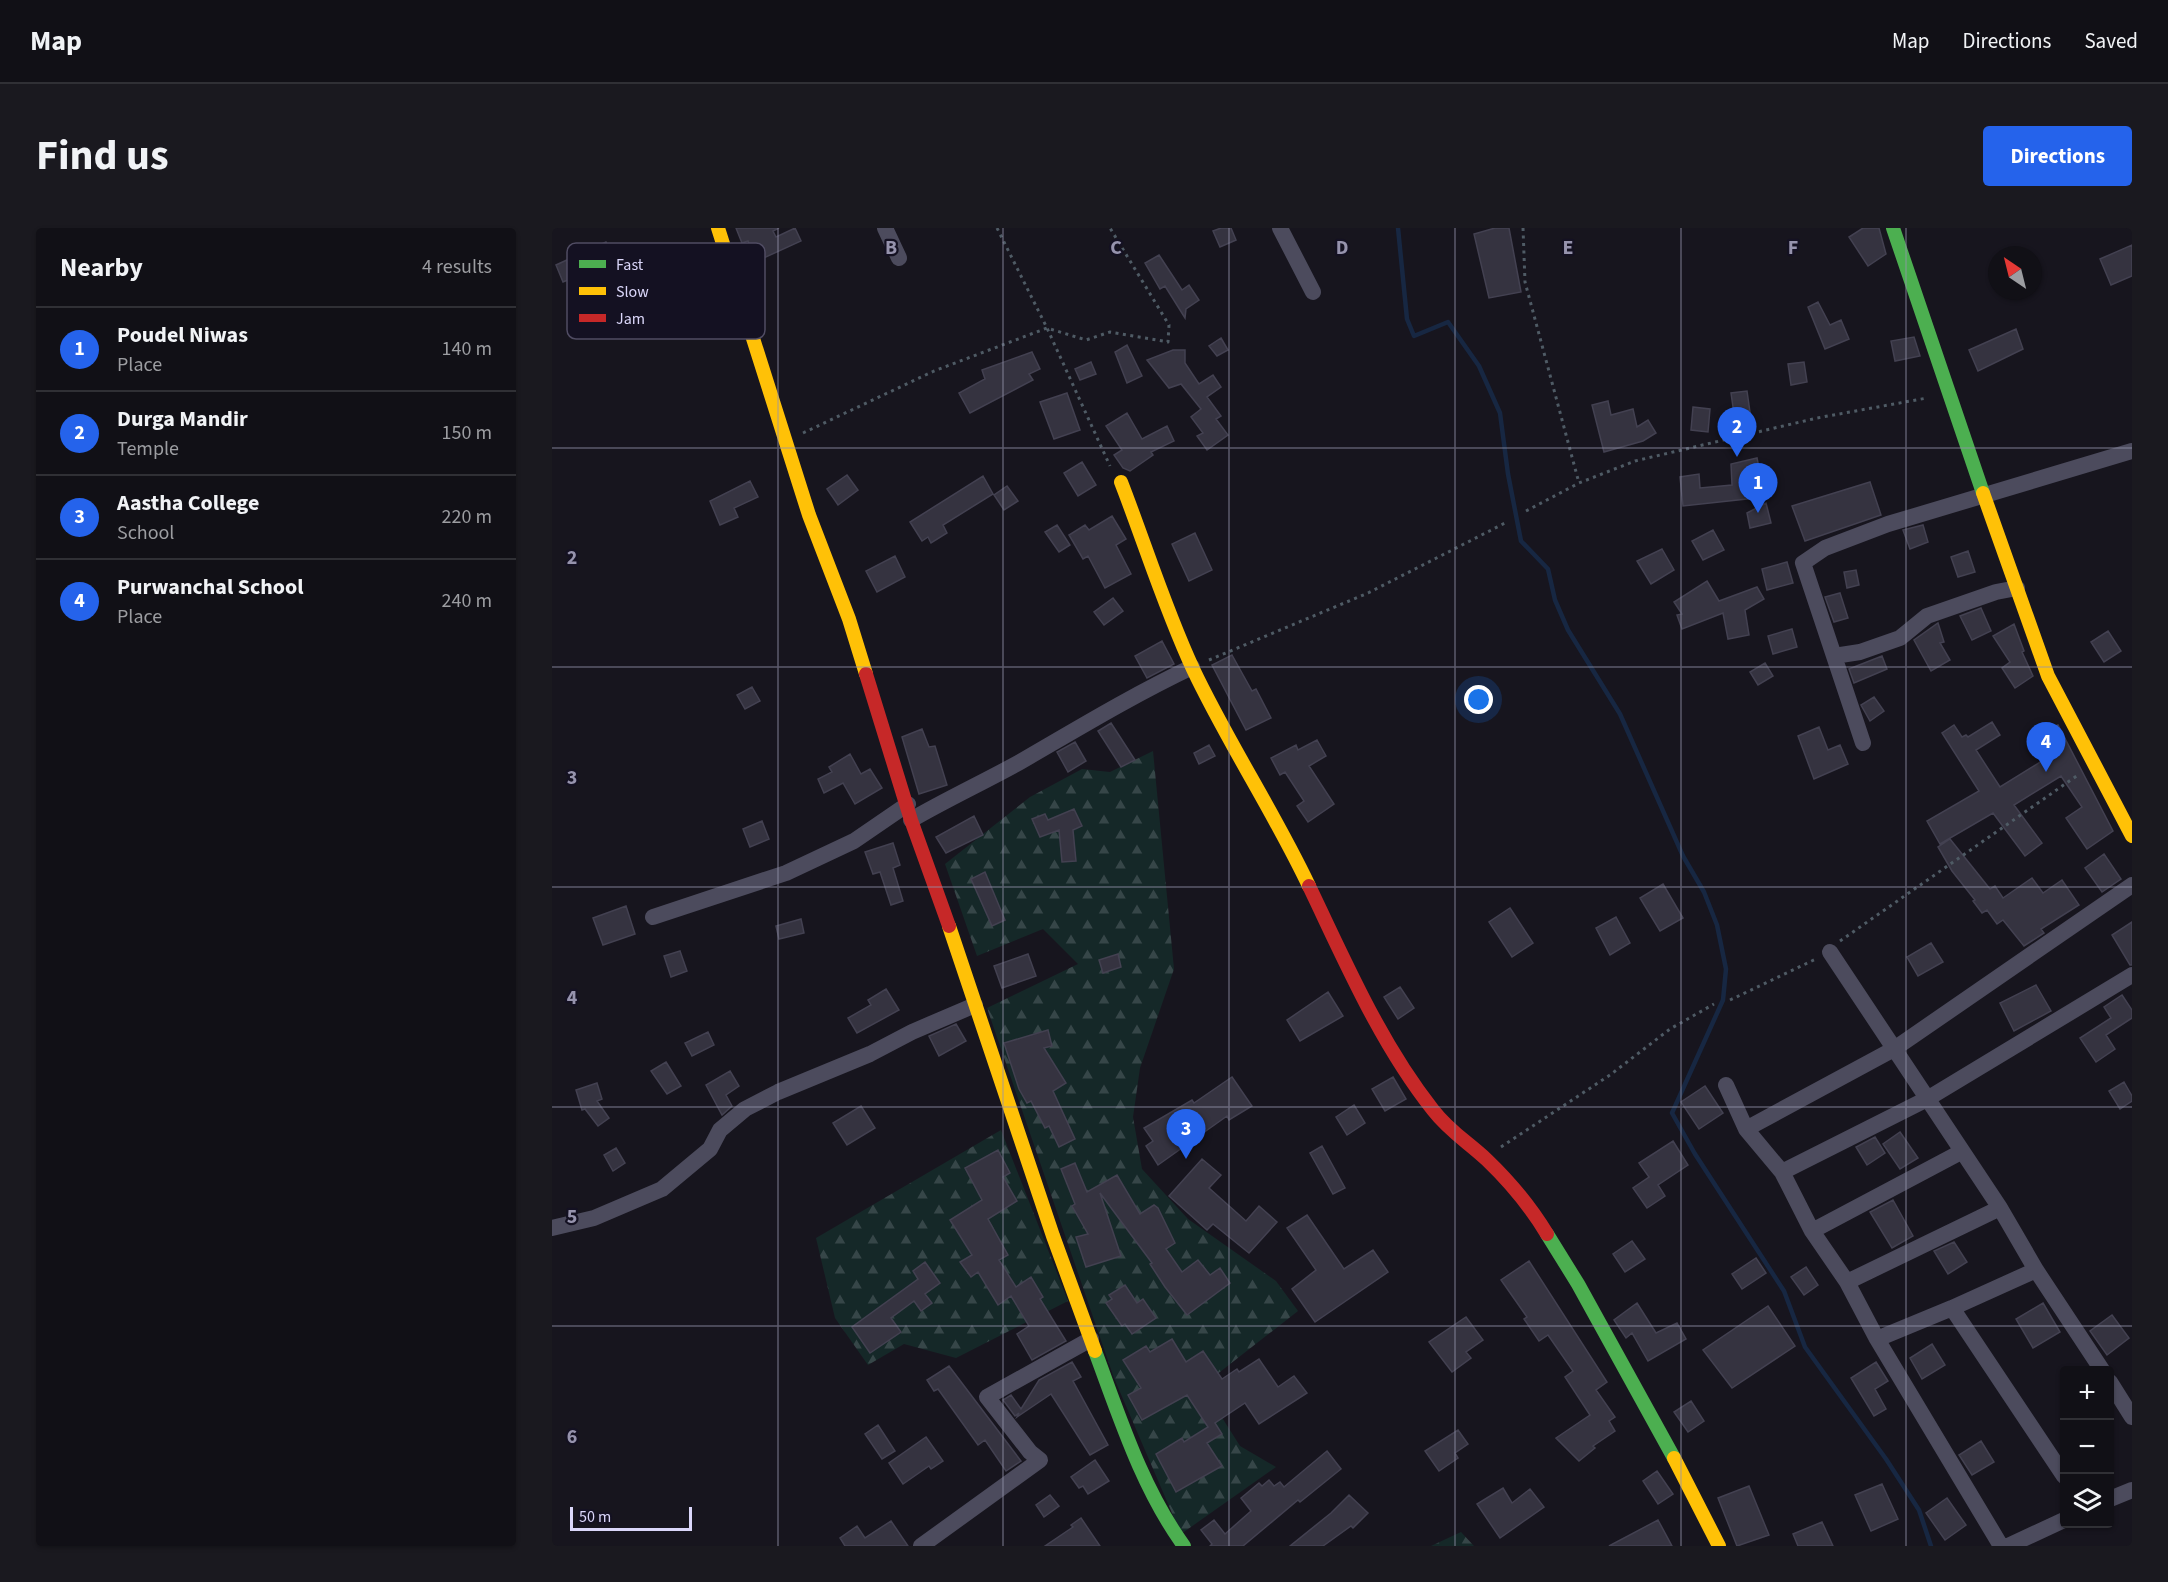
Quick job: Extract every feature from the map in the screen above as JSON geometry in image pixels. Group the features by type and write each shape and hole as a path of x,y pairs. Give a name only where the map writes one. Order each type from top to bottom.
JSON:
{"street":[{"path":"718,228 723,243"},
{"path":"885,228 899,258"},
{"path":"1280,228 1313,292"},
{"path":"1893,228 1947,394 2048,676 2132,836"},
{"path":"755,339 785,441 830,575 849,619 909,812 1053,1236 1128,1440 1163,1517 1184,1546"},
{"path":"1863,743 1803,563 1825,548 1888,524 2132,452"},
{"path":"1121,482 1192,667 1219,721 1284,833 1350,973 1395,1055 1452,1132 1485,1158 1525,1199 1578,1284 1699,1502 1719,1546"},
{"path":"1834,656 1860,652 1900,638 1927,616 1996,592 2016,588"},
{"path":"653,917 786,873 909,812 998,774 1111,708 1192,667"},
{"path":"1746,1129 1894,1049 2132,885"},
{"path":"1830,952 2000,1208 2036,1269 2099,1366"},
{"path":"1782,1172 1927,1099 2132,975"},
{"path":"552,1228 594,1218 662,1189 710,1149 720,1130 745,1109 778,1092 870,1054 912,1032 975,1005"},
{"path":"1726,1085 1746,1129 1782,1172 1812,1232 1847,1282 1877,1339 2001,1546"},
{"path":"1812,1232 1961,1152"},
{"path":"1847,1282 2000,1208"},
{"path":"1877,1339 1952,1308 2036,1269"},
{"path":"1952,1308 2063,1474"},
{"path":"921,1546 1040,1460 1030,1452 987,1397 1091,1339"},
{"path":"2114,1390 2132,1417"},
{"path":"2114,1497 2132,1490"},
{"path":"2008,1546 2060,1522"}],"path":[{"path":"997,228 1090,419 1104,459 1121,482"},
{"path":"785,441 934,371 1047,328 1086,340 1110,332 1168,342 1169,325 1110,228"},
{"path":"1523,228 1525,282 1579,483"},
{"path":"1526,511 1579,483 1635,461 1817,418 1947,394"},
{"path":"1192,667 1368,593 1507,522"},
{"path":"1730,1000 1830,952 1844,937 2094,764"},
{"path":"1485,1158 1610,1075 1670,1029 1713,1004"}],"green space":[{"path":"1153,751 1174,969 1140,1068 1133,1117 1142,1169 1188,1219 1276,1281 1298,1311 1202,1386 1240,1446 1276,1467 1181,1534 1114,1378 987,1008 1078,964 1043,929 977,956 945,864 1030,797 1082,769 1110,772"},
{"path":"1001,1130 1068,1301 956,1358 904,1344 868,1365 835,1318 816,1238"},
{"path":"1461,1532 1474,1546 1431,1546"}],"building":[{"path":"736,228 779,228 773,231 776,237 795,228 801,241 765,257 765,243 749,243 748,241 742,243"},
{"path":"1231,228 1236,240 1220,247 1213,231"},
{"path":"1495,228 1509,228 1521,292 1489,298 1474,234"},
{"path":"1863,228 1879,228 1886,254 1868,266 1849,237"},
{"path":"2132,245 2132,276 2111,285 2100,259"},
{"path":"1159,255 1182,290 1189,285 1199,300 1186,309 1185,318 1165,286 1160,289 1145,263"},
{"path":"567,260 567,280 563,282 556,265"},
{"path":"1818,302 1830,325 1841,320 1849,339 1825,349 1808,307"},
{"path":"2016,329 2023,349 1978,371 1969,350"},
{"path":"1914,337 1920,356 1895,361 1891,341"},
{"path":"1221,338 1228,350 1217,356 1209,346"},
{"path":"1127,345 1142,376 1127,383 1115,352"},
{"path":"1173,350 1185,350 1185,363 1199,384 1213,375 1221,387 1207,397 1221,416 1216,419 1228,435 1207,450 1197,436 1203,433 1191,417 1201,409 1181,384 1169,388 1147,360"},
{"path":"1032,352 1040,369 1029,374 1033,380 970,413 959,393 985,379 982,370"},
{"path":"1091,362 1096,374 1080,380 1075,369"},
{"path":"1804,362 1807,382 1791,385 1788,364"},
{"path":"1747,391 1751,419 1735,421 1731,393"},
{"path":"1067,393 1080,430 1054,439 1040,402"},
{"path":"1608,401 1611,415 1633,409 1637,427 1648,420 1656,433 1643,441 1604,452 1592,405"},
{"path":"1693,407 1710,409 1708,432 1691,430"},
{"path":"1127,413 1142,439 1167,426 1174,441 1151,452 1153,455 1130,471 1123,468 1114,455 1122,450 1106,426"},
{"path":"1757,458 1765,497 1683,506 1680,477 1699,474 1700,488 1732,485 1731,464"},
{"path":"1082,462 1096,485 1078,496 1064,473"},
{"path":"847,475 858,490 838,505 827,489"},
{"path":"983,476 993,494 943,525 947,533 931,543 928,537 922,541 910,522"},
{"path":"750,481 758,497 734,508 738,517 720,525 710,501"},
{"path":"1870,482 1881,515 1805,541 1792,506"},
{"path":"1007,486 1018,501 1004,510 994,495"},
{"path":"1766,503 1771,523 1750,528 1747,513"},
{"path":"1112,516 1126,539 1116,545 1131,574 1105,588 1088,556 1083,559 1069,535 1085,525 1089,530"},
{"path":"1057,525 1070,545 1059,552 1045,532"},
{"path":"1923,525 1928,542 1910,549 1903,530"},
{"path":"1713,530 1724,550 1703,560 1692,541"},
{"path":"1195,533 1212,570 1189,581 1172,544"},
{"path":"1662,549 1674,570 1651,584 1637,561"},
{"path":"1968,551 1975,572 1958,577 1951,557"},
{"path":"895,556 905,577 877,592 866,571"},
{"path":"1787,562 1793,583 1767,590 1762,569"},
{"path":"1856,570 1859,585 1847,588 1844,572"},
{"path":"1707,581 1719,601 1757,587 1764,599 1745,610 1749,635 1728,639 1723,613 1682,629 1677,615 1682,614 1674,602"},
{"path":"1840,593 1848,618 1834,622 1825,597"},
{"path":"1113,598 1123,611 1104,625 1094,612"},
{"path":"1981,608 1991,631 1972,640 1960,616"},
{"path":"1938,623 1944,642 1940,643 1950,660 1931,671 1914,640"},
{"path":"2014,624 2024,651 2022,652 2033,676 2015,688 2002,668 2010,662 1993,636"},
{"path":"1792,629 1797,647 1773,654 1768,636"},
{"path":"2108,631 2121,651 2104,662 2091,642"},
{"path":"1162,641 1174,664 1147,678 1135,656"},
{"path":"1232,655 1252,691 1256,689 1271,718 1246,730 1212,665"},
{"path":"1882,656 1887,669 1854,683 1849,669"},
{"path":"1765,663 1773,676 1758,685 1750,672"},
{"path":"752,687 760,701 745,709 737,695"},
{"path":"1874,697 1884,711 1870,721 1861,705"},
{"path":"1992,722 2000,735 1976,750 2000,787 2042,761 2032,735 2058,725 2113,831 2087,849 2066,818 2082,807 2061,776 2014,805 2042,843 2025,856 1993,813 1940,844 1927,821 1979,791 1942,733 1954,725 1962,737 1966,735 1968,737"},
{"path":"1111,723 1135,760 1121,767 1098,731"},
{"path":"1819,727 1828,750 1840,745 1848,764 1814,779 1798,736"},
{"path":"922,729 929,747 935,746 947,785 919,794 902,737"},
{"path":"1317,740 1326,756 1309,766 1334,804 1308,822 1297,806 1304,801 1285,772 1280,775 1271,758 1296,745 1298,750"},
{"path":"1075,742 1086,761 1068,772 1057,752"},
{"path":"1209,745 1215,756 1199,764 1194,753"},
{"path":"850,754 861,774 870,769 882,788 855,804 843,783 824,793 818,779 832,772 829,767"},
{"path":"1074,809 1082,826 1073,830 1076,861 1062,862 1059,830 1040,837 1032,819 1045,814 1048,820"},
{"path":"974,816 983,835 946,853 936,837"},
{"path":"762,821 769,839 750,847 743,829"},
{"path":"1950,839 1990,889 1995,886 2003,898 2032,878 2043,893 2062,880 2079,905 2041,929 2044,933 2024,946 2003,920 1997,924 1987,910 1982,913 1973,901 1975,900 1952,871 1938,847"},
{"path":"893,843 900,865 893,868 903,901 891,905 880,872 873,874 865,852"},
{"path":"2104,854 2121,879 2102,892 2085,868"},
{"path":"985,872 1005,920 992,926 971,879"},
{"path":"1663,884 1683,918 1660,931 1640,898"},
{"path":"626,906 635,934 603,945 593,918"},
{"path":"1510,908 1533,943 1512,957 1489,922"},
{"path":"1616,917 1630,943 1610,955 1596,928"},
{"path":"801,919 804,933 779,939 776,926"},
{"path":"2132,922 2132,965 2130,965 2112,935"},
{"path":"1931,943 1943,962 1918,976 1907,957"},
{"path":"680,951 687,971 671,977 664,956"},
{"path":"1028,954 1036,976 1002,988 994,966"},
{"path":"1118,954 1121,967 1103,973 1099,960"},
{"path":"2036,985 2051,1011 2014,1031 2000,1003"},
{"path":"1400,987 1414,1008 1398,1019 1384,997"},
{"path":"886,989 899,1010 857,1033 848,1018 871,1005 868,1000"},
{"path":"1328,992 1343,1016 1300,1041 1287,1020"},
{"path":"2122,995 2132,1010 2132,1018 2106,1035 2115,1049 2096,1062 2080,1038 2111,1018 2104,1007"},
{"path":"956,1024 966,1041 939,1056 929,1036"},
{"path":"1048,1030 1052,1046 1044,1048 1066,1083 1053,1091 1075,1139 1059,1147 1049,1126 1045,1128 1031,1101 1027,1103 1019,1089 1004,1043"},
{"path":"708,1032 714,1045 692,1056 685,1043"},
{"path":"666,1062 681,1086 667,1094 651,1071"},
{"path":"730,1071 739,1086 726,1095 732,1106 722,1115 706,1085"},
{"path":"1232,1077 1252,1106 1229,1120 1227,1116 1158,1165 1146,1146 1153,1141 1144,1128 1192,1100 1194,1103"},
{"path":"1393,1077 1406,1099 1385,1111 1372,1089"},
{"path":"2124,1082 2132,1096 2132,1101 2120,1109 2109,1091"},
{"path":"597,1083 602,1099 597,1101 609,1118 598,1126 585,1109 582,1110 576,1090"},
{"path":"1705,1086 1723,1113 1699,1129 1681,1102"},
{"path":"1354,1105 1365,1123 1347,1135 1336,1117"},
{"path":"861,1106 875,1128 847,1145 833,1123"},
{"path":"1900,1132 1918,1158 1900,1169 1883,1144"},
{"path":"1875,1137 1885,1153 1867,1165 1856,1147"},
{"path":"1673,1141 1688,1165 1658,1185 1665,1196 1647,1208 1633,1188 1649,1177 1639,1163"},
{"path":"1322,1146 1345,1188 1333,1194 1310,1153"},
{"path":"616,1148 625,1163 613,1171 604,1155"},
{"path":"998,1150 1010,1173 1003,1177 1017,1201 988,1219 1008,1255 999,1260 1016,1287 1031,1277 1043,1297 1040,1299 1066,1341 1032,1360 1017,1334 1029,1326 1011,1296 998,1305 978,1272 971,1277 960,1262 972,1255 950,1220 982,1200 965,1168"},
{"path":"1202,1159 1221,1175 1209,1188 1246,1221 1259,1206 1277,1222 1249,1253 1213,1224 1207,1230 1169,1196"},
{"path":"1075,1163 1087,1192 1117,1175 1140,1214 1154,1205 1158,1208 1175,1243 1166,1249 1182,1272 1198,1260 1210,1275 1220,1268 1230,1283 1187,1315 1100,1193 1121,1256 1086,1267 1076,1237 1088,1234 1072,1206 1075,1204 1061,1169"},
{"path":"1893,1200 1913,1236 1892,1248 1870,1212"},
{"path":"1307,1215 1344,1269 1373,1250 1388,1272 1315,1322 1292,1289 1316,1270 1287,1228"},
{"path":"1632,1241 1645,1259 1625,1272 1613,1254"},
{"path":"1954,1242 1967,1262 1948,1274 1934,1251"},
{"path":"1756,1258 1766,1273 1742,1289 1732,1274"},
{"path":"1529,1261 1607,1382 1596,1390 1615,1417 1609,1421 1615,1431 1593,1446 1595,1448 1579,1461 1556,1438 1590,1415 1565,1377 1573,1371 1548,1335 1539,1341 1524,1319 1527,1317 1501,1280"},
{"path":"925,1262 940,1283 925,1294 932,1303 921,1311 914,1301 891,1318 901,1332 870,1353 852,1327 918,1279 913,1271"},
{"path":"1806,1267 1818,1285 1804,1295 1791,1277"},
{"path":"1125,1285 1137,1303 1143,1299 1156,1318 1132,1334 1125,1324 1122,1326 1106,1303 1112,1299 1109,1295"},
{"path":"1637,1303 1656,1333 1677,1323 1686,1339 1648,1361 1632,1333 1626,1338 1614,1320"},
{"path":"2043,1303 2060,1332 2033,1348 2016,1319"},
{"path":"1768,1306 1795,1346 1732,1388 1703,1350"},
{"path":"2112,1315 2129,1338 2107,1355 2090,1331"},
{"path":"1466,1317 1483,1340 1466,1352 1471,1358 1452,1372 1429,1342"},
{"path":"1172,1339 1186,1362 1203,1351 1222,1379 1237,1369 1239,1372 1259,1359 1278,1387 1294,1376 1307,1393 1259,1424 1245,1403 1215,1423 1222,1434 1207,1443 1222,1466 1176,1492 1156,1454 1182,1438 1184,1442 1208,1427 1187,1395 1142,1420 1128,1395 1141,1388 1123,1360 1146,1346 1150,1352"},
{"path":"1932,1344 1945,1365 1922,1379 1910,1358"},
{"path":"1072,1362 1081,1377 1073,1381 1108,1445 1090,1455 1051,1394 1017,1417 1019,1413 1015,1416 1003,1400 1011,1395 1021,1409 1039,1380"},
{"path":"1876,1362 1888,1381 1875,1389 1886,1409 1874,1416 1851,1378"},
{"path":"949,1366 1021,1461 1006,1471 985,1440 978,1445 938,1389 934,1391 927,1380"},
{"path":"1691,1401 1704,1421 1688,1432 1674,1412"},
{"path":"878,1425 895,1451 882,1459 865,1434"},
{"path":"1458,1430 1468,1444 1455,1453 1458,1458 1439,1471 1425,1451"},
{"path":"926,1437 943,1461 931,1469 929,1466 903,1484 889,1463"},
{"path":"1981,1441 1994,1462 1972,1475 1959,1455"},
{"path":"1327,1451 1341,1469 1300,1502 1298,1500 1243,1546 1210,1546 1212,1544 1201,1530 1214,1520 1225,1534 1251,1511 1241,1498 1259,1483 1262,1486 1269,1480 1274,1486 1280,1482 1284,1487"},
{"path":"1095,1460 1109,1481 1088,1494 1083,1486 1079,1488 1071,1477"},
{"path":"1657,1471 1673,1494 1658,1504 1643,1481"},
{"path":"1882,1484 1898,1519 1871,1531 1855,1495"},
{"path":"1749,1486 1769,1535 1737,1546 1718,1498"},
{"path":"1503,1488 1512,1503 1530,1489 1544,1507 1500,1538 1477,1504"},
{"path":"1050,1495 1059,1506 1044,1517 1036,1505"},
{"path":"1349,1495 1368,1513 1353,1528 1351,1526 1323,1546 1290,1546 1331,1513"},
{"path":"1947,1498 1966,1525 1945,1540 1926,1513"},
{"path":"1081,1518 1100,1546 1045,1546 1073,1527 1071,1525"},
{"path":"1658,1520 1672,1546 1609,1546"},
{"path":"891,1521 908,1546 845,1546 840,1538 857,1526 865,1538"},
{"path":"1822,1522 1833,1546 1798,1546 1793,1534"}],"waterway":[{"path":"1398,228 1407,319 1414,336 1448,322 1479,366 1500,413 1508,474 1521,541 1548,569 1555,600 1568,630 1620,714 1683,856 1704,892 1717,925 1726,969 1723,1000 1672,1113 1695,1154 1784,1291 1805,1347 1886,1459 1919,1510 1931,1546"}],"traffic: fast":[{"path":"1893,228 1983,493"},
{"path":"1547,1234 1578,1284 1674,1458"},
{"path":"1095,1351 1144,1476 1169,1524 1184,1546"}],"traffic: slow":[{"path":"718,228 723,243"},
{"path":"753,339 809,515 849,619 866,674"},
{"path":"1121,482 1164,600 1193,669 1309,886"},
{"path":"1983,493 2048,676 2132,836"},
{"path":"949,926 1053,1236 1095,1351"},
{"path":"1674,1458 1719,1546"}],"traffic: jam":[{"path":"866,674 911,820 949,926"},
{"path":"1309,886 1365,1002 1396,1058 1433,1110 1512,1186 1547,1234"}],"place":[{"name":"Durga Mandir","path":"1737,457"},
{"name":"Poudel Niwas","path":"1758,513"},
{"name":"Purwanchal School","path":"2046,772"},
{"name":"Aastha College","path":"1186,1159"}]}
